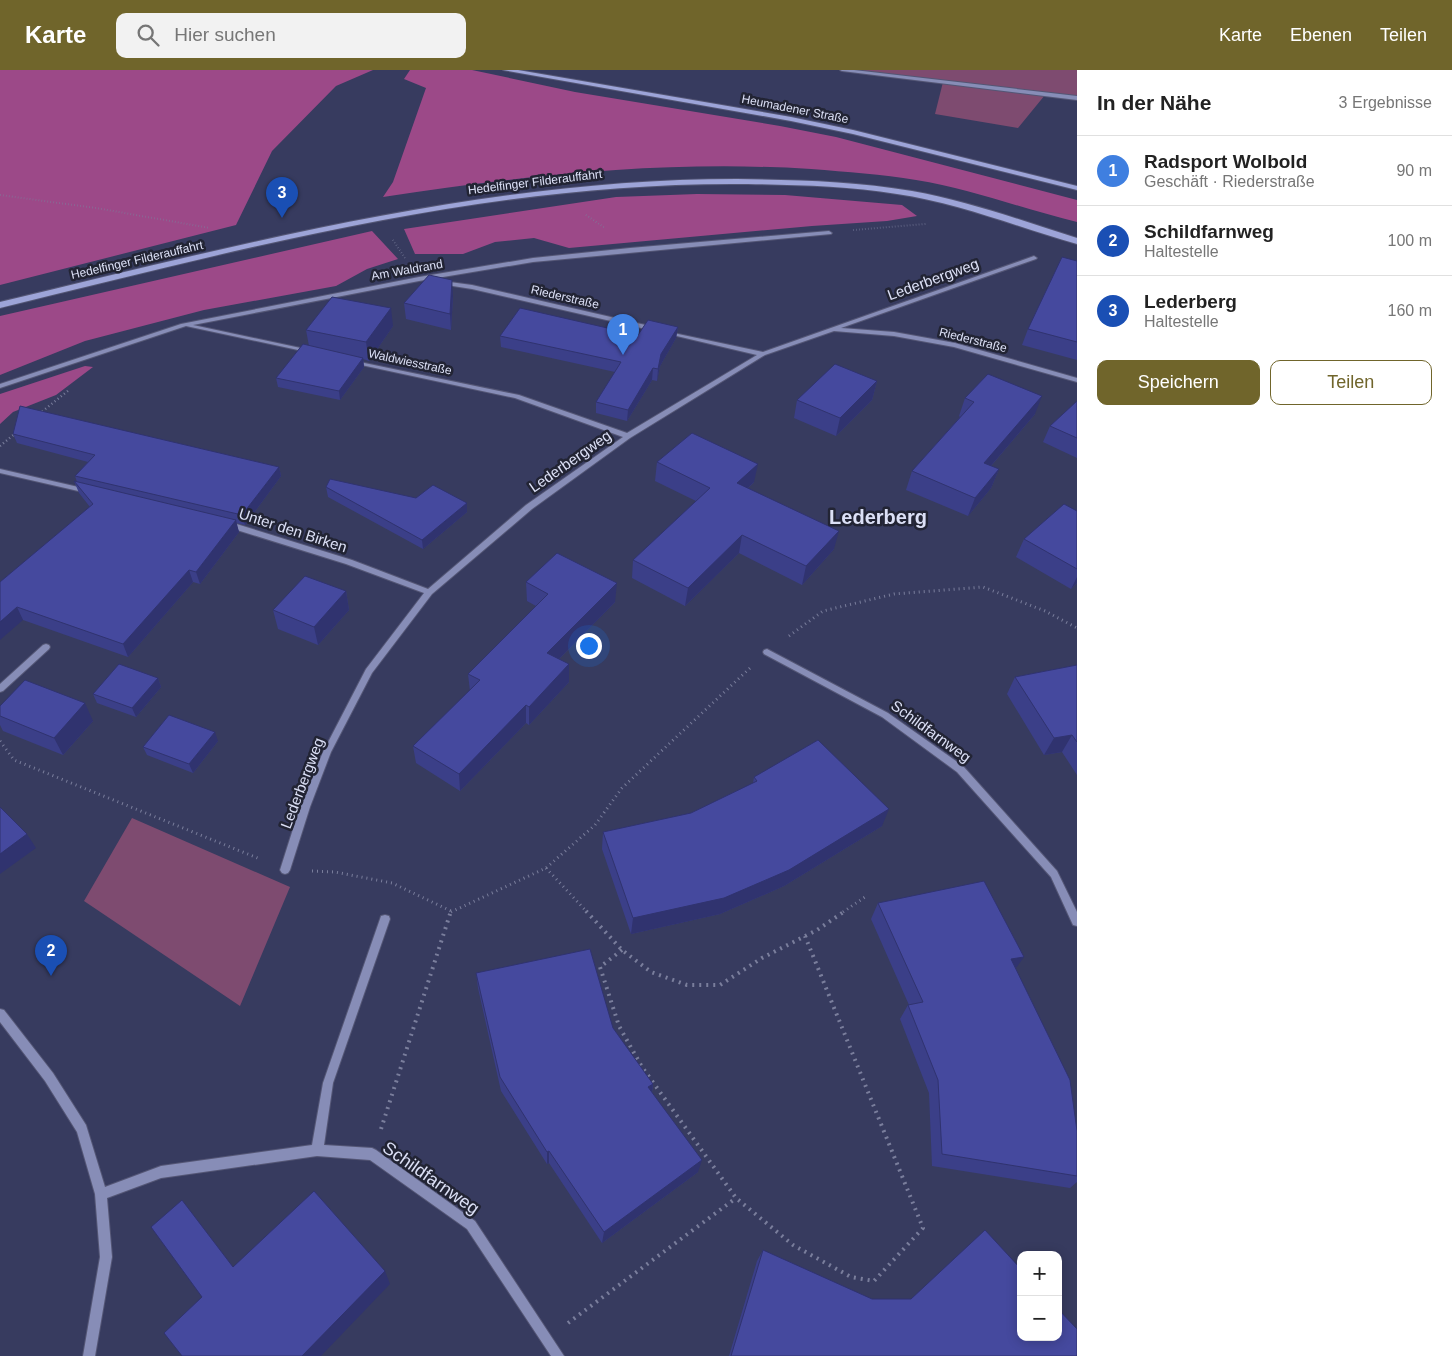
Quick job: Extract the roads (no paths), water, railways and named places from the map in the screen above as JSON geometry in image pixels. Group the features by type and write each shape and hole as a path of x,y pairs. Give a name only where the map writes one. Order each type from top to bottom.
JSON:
{"main road":[{"name":"Heumadener Straße","path":"506,70 791,119 844,130 1077,188"},
{"name":"Hedelfinger Filderauffahrt","path":"0,305 282,240 434,208 508,196 668,182 801,183 865,187 912,194 976,208 1077,241"}],"street":[{"path":"842,70 1077,98"},
{"name":"Am Waldrand","path":"0,386 183,325 419,279 533,260 829,234"},
{"name":"Lederbergweg","path":"286,870 305,807 327,752 370,671 430,592 529,507 628,436 764,354 1034,258"},
{"name":"Riederstraße","path":"419,279 472,287 764,354"},
{"path":"183,325 317,354"},
{"name":"Riederstraße","path":"831,330 894,334 955,345 1077,380"},
{"name":"Waldwiesstraße","path":"346,360 517,396 628,436"},
{"path":"0,470 98,494"},
{"name":"Unter den Birken","path":"214,520 349,562 430,592"},
{"path":"0,688 46,647"},
{"name":"Schildfarnweg","path":"767,652 885,715 960,769 1054,874 1077,922"},
{"path":"317,1150 328,1083 384,919"},
{"path":"0,1014 49,1077 82,1129 101,1194 106,1257 89,1356"},
{"name":"Schildfarnweg","path":"101,1194 162,1172 317,1150 372,1154 471,1225 558,1356"}],"place":[{"name":"Lederberg","path":"282,218"},
{"name":"Radsport Wolbold","path":"623,355"},
{"name":"Schildfarnweg","path":"51,976"}],"district":[{"name":"Lederberg","path":"878,517"}]}
